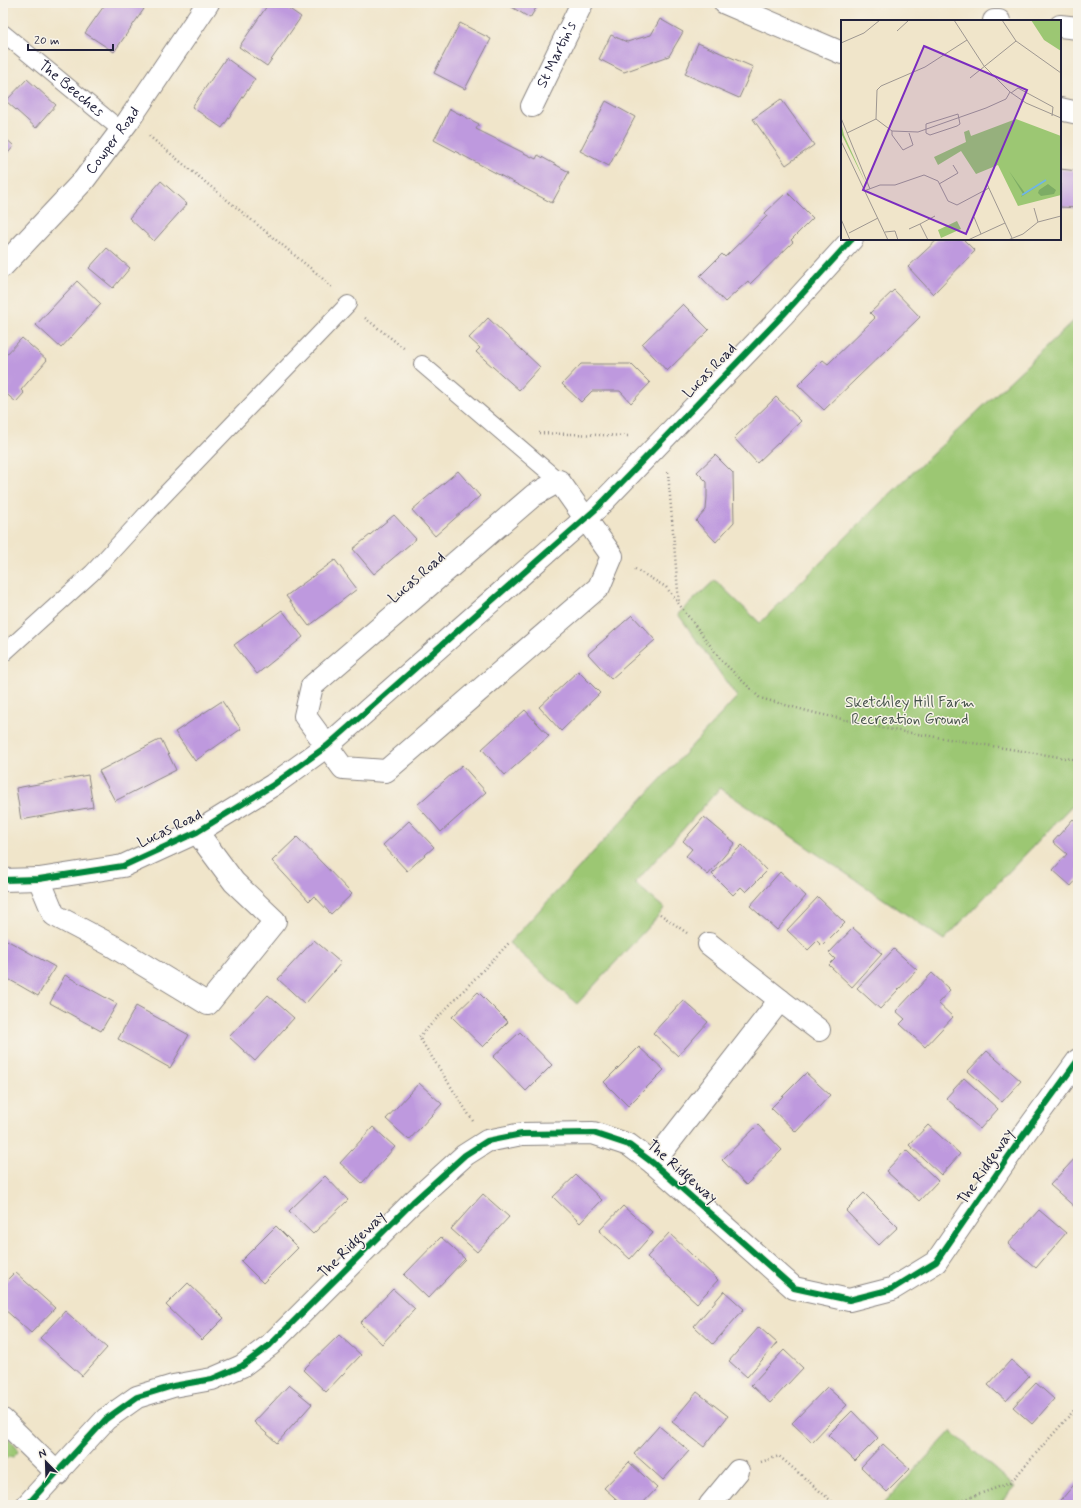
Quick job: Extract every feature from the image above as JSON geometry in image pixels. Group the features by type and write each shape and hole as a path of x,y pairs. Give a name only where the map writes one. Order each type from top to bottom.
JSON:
{"street":[{"name":"Cowper Road","path":"3,266 84,180 124,125 208,3"},
{"name":"St Martin's","path":"532,106 582,3"},
{"path":"725,3 841,53"},
{"path":"1061,26 1078,28"},
{"path":"1061,109 1078,113"},
{"name":"Lucas Road","path":"3,880 39,879 123,866 197,832 273,785 327,746 602,503 756,343 851,240"},
{"path":"559,481 584,519 612,556"},
{"name":"Lucas Road","path":"559,481 534,495 312,686 305,716 343,768 386,771 599,587 612,556"},
{"name":"Lucas Road","path":"39,879 54,915 111,945 208,1004 275,921 234,882 197,832"},
{"path":"709,944 819,1030"},
{"name":"The Ridgeway","path":"653,1163 780,1000"},
{"name":"The Ridgeway","path":"27,1505 58,1474 106,1419 137,1397 173,1386 212,1379 242,1366 270,1346 413,1202 465,1155 487,1141 522,1134 593,1133 629,1145 653,1163 794,1288 850,1300 892,1289 936,1262 1022,1137 1078,1060"},
{"path":"3,1420 58,1474"},
{"path":"710,1505 738,1471"}],"lane":[{"name":"The Beeches","path":"3,33 124,125"},
{"path":"3,654 92,573 149,511 348,304"},
{"path":"422,364 559,481"}],"path":[{"path":"124,125 320,276 348,304 422,364"},
{"path":"612,556 666,587 722,661 760,698 815,713 887,729 1078,760"},
{"path":"660,914 690,936 709,944"},
{"path":"487,1141 418,1037 509,943"},
{"path":"949,1505 1010,1483 1078,1406"},
{"path":"738,1471 779,1456 836,1505"}],"green space":[{"name":"Sketchley Hill Farm Recreation Ground","path":"1078,317 1078,799 944,940 720,788 635,883 664,908 577,1004 509,943 737,697 678,614 715,580 760,623 874,509"},
{"path":"951,1431 1015,1487 998,1505 882,1505"},
{"path":"3,1432 17,1448 18,1452 13,1457 3,1458"}],"building":[{"path":"106,3 136,3 144,9 114,52 85,33"},
{"path":"269,3 281,3 301,17 267,66 239,47"},
{"path":"505,3 539,3 530,18"},
{"path":"660,19 683,32 669,56 624,72 599,59 611,35 627,42 651,35"},
{"path":"460,23 491,39 465,89 434,73"},
{"path":"698,43 753,67 739,98 685,74"},
{"path":"226,58 255,79 222,128 192,107"},
{"path":"27,79 56,105 36,128 6,101"},
{"path":"781,99 814,145 786,165 753,119"},
{"path":"606,101 635,117 609,166 580,151"},
{"path":"450,109 479,124 476,129 536,159 538,155 569,172 552,203 434,140"},
{"path":"3,136 14,146 3,159"},
{"path":"1061,169 1078,171 1078,208 1061,207"},
{"path":"161,181 187,204 154,241 129,218"},
{"path":"787,192 813,218 791,240 793,242 750,284 748,281 725,302 700,276 722,254 725,257 767,216 765,213"},
{"path":"937,240 964,240 975,251 933,294 908,267"},
{"path":"107,248 130,268 113,288 89,268"},
{"path":"77,281 101,304 61,348 36,325"},
{"path":"894,290 920,317 824,410 798,385 823,360 828,364 875,318 870,313"},
{"path":"683,304 709,330 667,371 642,344"},
{"path":"488,318 540,367 519,390 476,352 480,348 469,338"},
{"path":"22,338 47,360 21,390 24,393 16,402 3,391 3,358"},
{"path":"581,364 631,364 650,383 631,403 620,391 592,391 581,402 562,384"},
{"path":"776,397 801,421 757,463 734,438"},
{"path":"715,455 733,473 734,522 716,542 696,521 706,510 707,497 707,482 697,472"},
{"path":"458,471 480,496 435,536 412,510"},
{"path":"394,515 416,539 374,574 353,549"},
{"path":"335,560 357,589 309,626 286,596"},
{"path":"282,610 303,637 257,674 234,645"},
{"path":"632,615 655,640 611,679 588,654"},
{"path":"578,671 600,693 561,731 539,707"},
{"path":"222,701 241,729 195,761 175,732"},
{"path":"525,710 549,736 505,775 482,749"},
{"path":"161,739 176,770 115,801 99,771"},
{"path":"462,765 486,792 441,832 417,805"},
{"path":"88,775 93,807 21,820 16,788"},
{"path":"704,817 735,843 708,875 686,856 692,849 683,841"},
{"path":"1073,819 1078,823 1078,878 1071,886 1053,870 1067,854 1053,842"},
{"path":"409,821 434,847 407,871 383,845"},
{"path":"297,837 352,894 331,914 314,896 309,901 272,861"},
{"path":"742,845 767,871 746,892 741,887 733,895 712,874"},
{"path":"780,872 806,896 777,930 750,906"},
{"path":"818,897 845,923 822,946 817,941 808,950 787,930"},
{"path":"853,928 882,954 852,987 829,965 835,959 829,953"},
{"path":"3,938 55,967 38,996 3,976"},
{"path":"314,940 341,963 305,1004 278,979"},
{"path":"894,949 917,970 880,1009 857,988"},
{"path":"932,973 950,990 938,1003 953,1017 925,1047 900,1024 905,1019 896,1011"},
{"path":"65,975 117,1004 101,1031 50,1003"},
{"path":"478,992 508,1022 483,1047 452,1017"},
{"path":"268,995 294,1018 255,1061 229,1037"},
{"path":"683,1000 708,1022 678,1056 653,1033"},
{"path":"136,1006 189,1035 170,1068 118,1039"},
{"path":"520,1032 552,1065 526,1091 493,1057"},
{"path":"639,1047 664,1070 628,1106 604,1082"},
{"path":"987,1051 1021,1081 1002,1102 968,1071"},
{"path":"806,1073 830,1095 796,1132 771,1108"},
{"path":"964,1078 998,1109 980,1129 946,1098"},
{"path":"419,1083 442,1104 409,1140 386,1119"},
{"path":"758,1125 782,1150 746,1185 722,1160"},
{"path":"928,1125 960,1154 941,1175 909,1145"},
{"path":"373,1127 395,1147 362,1183 340,1163"},
{"path":"906,1150 938,1181 919,1201 886,1171"},
{"path":"1078,1155 1078,1210 1050,1185"},
{"path":"576,1175 602,1200 580,1223 553,1197"},
{"path":"325,1176 348,1200 313,1234 289,1211"},
{"path":"864,1193 898,1227 879,1245 846,1211"},
{"path":"483,1194 509,1217 477,1252 451,1229"},
{"path":"623,1206 653,1233 630,1259 599,1231"},
{"path":"1039,1210 1066,1233 1036,1268 1008,1244"},
{"path":"276,1226 298,1248 263,1283 241,1261"},
{"path":"669,1233 718,1280 697,1303 647,1257"},
{"path":"441,1237 465,1259 428,1298 404,1275"},
{"path":"15,1272 55,1308 31,1333 3,1308 3,1284"},
{"path":"188,1283 224,1318 202,1340 166,1305"},
{"path":"393,1289 415,1309 382,1344 360,1323"},
{"path":"724,1291 744,1309 713,1344 694,1326"},
{"path":"65,1311 107,1348 82,1376 40,1338"},
{"path":"759,1327 777,1343 747,1377 729,1361"},
{"path":"339,1335 361,1355 326,1392 303,1370"},
{"path":"784,1350 803,1368 770,1403 751,1385"},
{"path":"1011,1360 1029,1376 1006,1401 988,1385"},
{"path":"1036,1383 1054,1399 1032,1424 1013,1407"},
{"path":"289,1385 312,1404 277,1443 254,1422"},
{"path":"827,1387 847,1405 812,1442 792,1423"},
{"path":"697,1392 728,1416 704,1447 672,1422"},
{"path":"852,1411 878,1438 855,1461 828,1435"},
{"path":"659,1426 689,1451 663,1480 634,1454"},
{"path":"883,1444 910,1469 887,1492 861,1467"},
{"path":"629,1462 657,1488 641,1505 623,1505 604,1488"},
{"path":"1077,1481 1078,1505 1057,1505"}],"cycle path":[{"path":"3,880 39,879 123,866 197,832 273,785 327,746 596,509 783,315 851,240"},
{"path":"27,1505 106,1419 137,1397 173,1386 212,1379 242,1366 270,1345 413,1202 465,1155 487,1141 522,1134 593,1133 629,1145 653,1163 794,1288 849,1300 892,1289 936,1262 1022,1137 1078,1060"}]}
